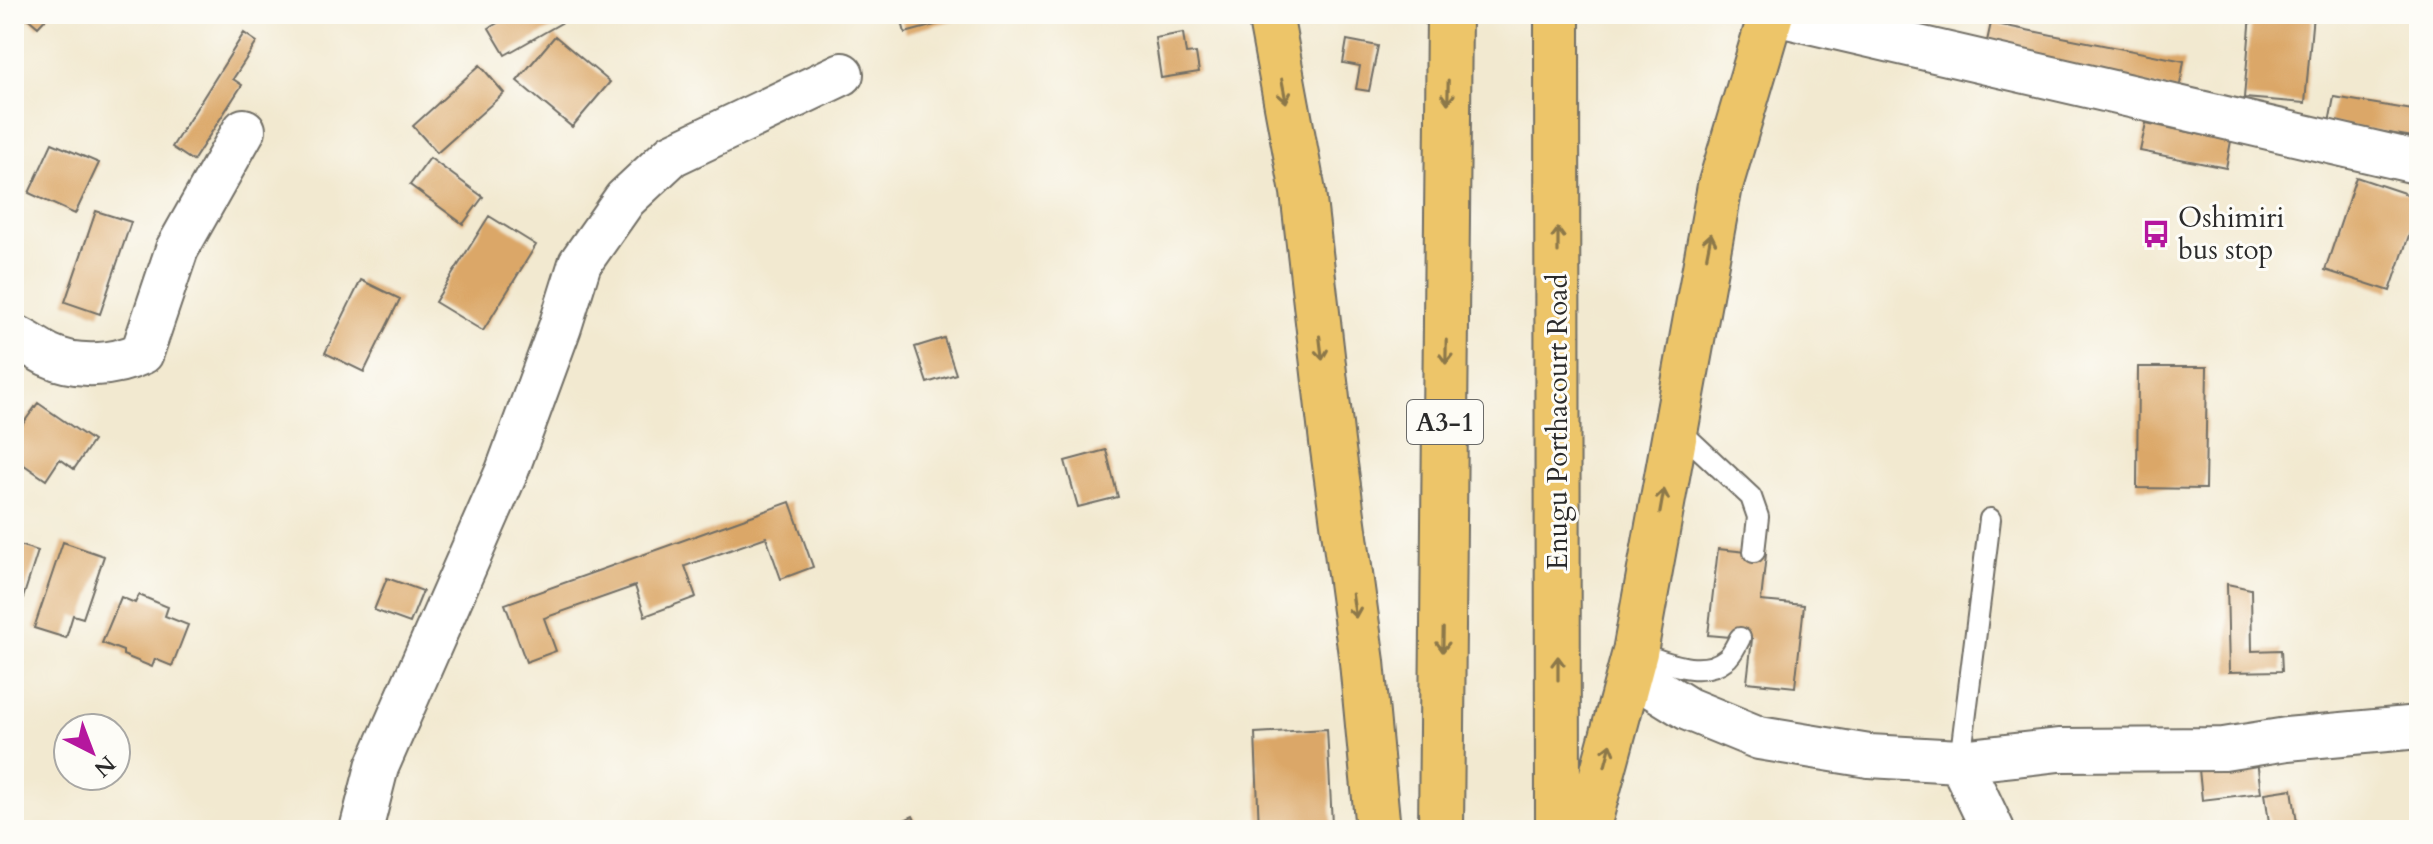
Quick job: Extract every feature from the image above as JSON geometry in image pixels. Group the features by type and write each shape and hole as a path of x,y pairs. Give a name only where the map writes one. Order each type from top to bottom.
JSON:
{"highway":[{"path":"1270,14 1303,192 1362,662 1378,830"},
{"name":"A3-1","path":"1441,830 1449,14"},
{"name":"Enugu Porthacourt Road","path":"1557,14 1558,830"},
{"path":"1587,830 1633,662 1720,186 1773,14"}],"street":[{"path":"1773,14 2412,161"},
{"path":"361,830 377,767 507,471 580,263 625,199 672,155 842,74"},
{"path":"14,336 50,356 92,365 123,362 142,353 177,249 244,130"},
{"path":"1633,662 1688,709 1759,738 1869,756 1960,761 2059,750 2224,749 2287,739 2419,727"},
{"path":"1960,761 1993,830"}],"lane":[{"path":"1676,427 1751,497 1758,517 1754,552"},
{"path":"1960,761 1990,519"},
{"path":"1633,662 1693,669 1711,667 1727,659 1740,638"}],"building":[{"path":"23,14 50,14 38,27"},
{"path":"513,14 577,14 505,55 489,28"},
{"path":"900,14 972,14 972,15 905,33"},
{"path":"2251,14 2313,14 2305,103 2244,98"},
{"path":"2408,14 2419,14 2419,33"},
{"path":"1991,23 2184,61 2179,91 1984,55"},
{"path":"244,33 257,42 233,79 242,85 193,161 172,147"},
{"path":"1183,33 1186,54 1196,53 1199,72 1161,78 1155,38"},
{"path":"555,36 610,82 572,127 517,81"},
{"path":"1347,40 1378,46 1369,91 1356,89 1360,66 1343,63"},
{"path":"480,65 504,93 437,153 413,126"},
{"path":"2334,97 2419,111 2419,138 2329,123"},
{"path":"2146,123 2231,141 2226,168 2140,151"},
{"path":"52,143 99,163 75,214 29,193"},
{"path":"430,158 483,197 463,224 410,185"},
{"path":"2356,177 2419,198 2390,291 2325,270"},
{"path":"96,211 131,222 100,314 65,302"},
{"path":"489,216 536,245 483,331 435,302"},
{"path":"361,280 400,299 364,372 325,353"},
{"path":"944,338 956,374 927,383 915,347"},
{"path":"2138,367 2207,367 2205,489 2137,488"},
{"path":"38,403 93,441 74,469 60,459 46,480 14,458 14,436"},
{"path":"1106,450 1118,497 1078,507 1065,461"},
{"path":"790,502 813,567 781,579 766,537 685,566 696,597 645,616 635,586 544,618 556,651 526,662 505,604"},
{"path":"63,542 104,556 83,618 73,615 66,638 34,628"},
{"path":"19,545 38,551 23,598 14,595 14,558"},
{"path":"1718,549 1766,554 1761,601 1804,605 1795,687 1747,682 1752,639 1708,635"},
{"path":"387,578 423,591 410,623 374,610"},
{"path":"2227,584 2251,589 2252,651 2281,650 2282,671 2229,672"},
{"path":"139,595 168,607 165,616 188,625 172,666 155,659 152,667 102,643 121,597 135,603"},
{"path":"1327,729 1332,824 1259,829 1255,733"},
{"path":"2256,752 2261,793 2202,800 2198,759"},
{"path":"2292,789 2298,830 2270,830 2265,793"},
{"path":"913,816 919,830 882,830"}],"place":[{"name":"Oshimiri bus stop","path":"2156,234"}]}
